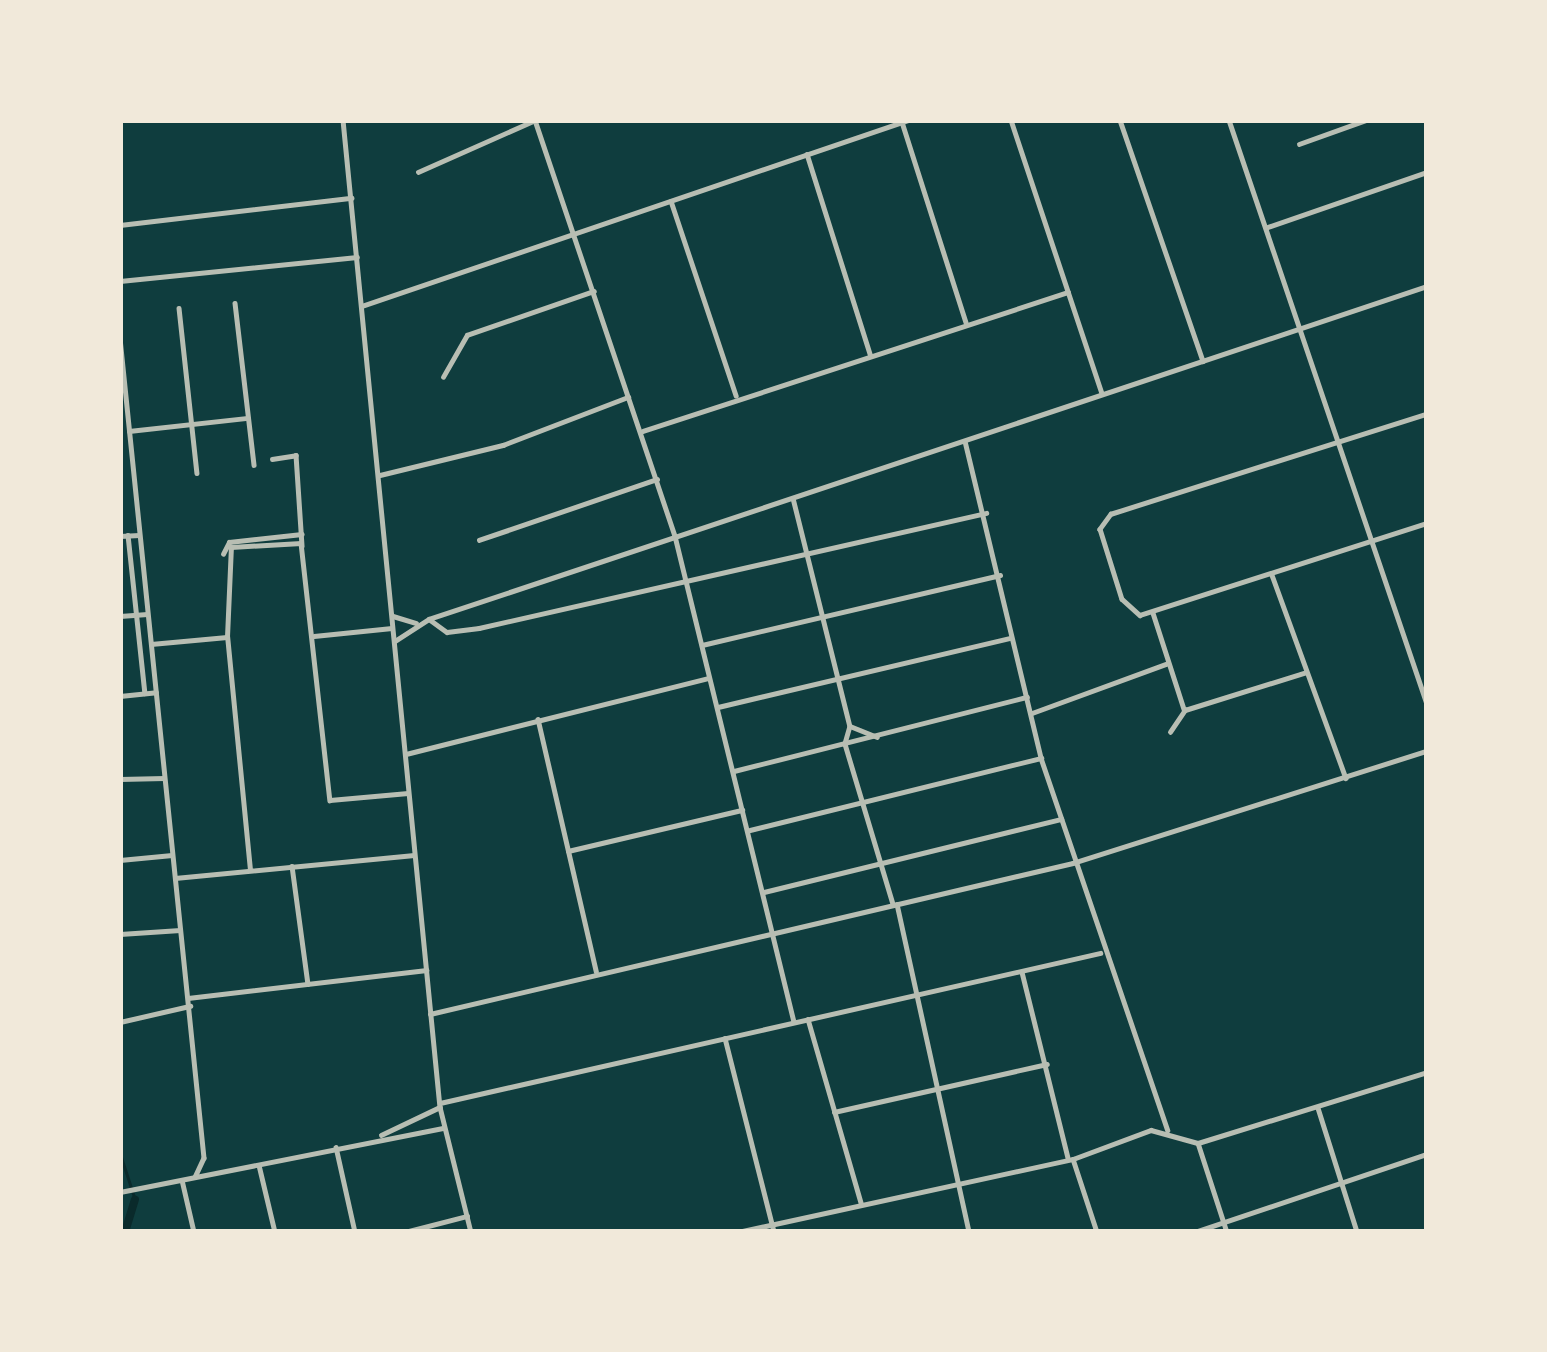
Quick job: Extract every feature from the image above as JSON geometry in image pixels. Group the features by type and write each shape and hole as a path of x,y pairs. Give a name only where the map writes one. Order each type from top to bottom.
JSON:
{"street":[{"path":"343,120 440,1105 471,1232"},
{"path":"418,172 536,120 643,431 674,536 794,1022"},
{"path":"1011,120 1103,395"},
{"path":"1120,120 1203,362"},
{"path":"1229,120 1427,704"},
{"path":"1299,144 1366,120"},
{"path":"362,305 577,238 905,121 967,324"},
{"path":"807,154 870,354"},
{"path":"1267,228 1427,172"},
{"path":"120,225 352,198"},
{"path":"671,201 737,395"},
{"path":"120,281 357,256"},
{"path":"394,641 418,623 1427,286"},
{"path":"443,376 467,335 594,291"},
{"path":"643,431 737,395 1068,292"},
{"path":"235,303 254,465"},
{"path":"178,308 196,473"},
{"path":"120,338 204,1158 194,1178"},
{"path":"380,475 628,397"},
{"path":"1427,414 1102,520 1122,599 1153,613 1427,523"},
{"path":"129,431 247,418"},
{"path":"964,441 986,513 1041,758 1100,953 1168,1130"},
{"path":"120,444 130,443"},
{"path":"272,459 296,455 330,800 408,793"},
{"path":"479,540 657,479"},
{"path":"793,498 841,679 850,726 849,750 941,1086 966,1231"},
{"path":"432,619 457,632 810,558 986,513"},
{"path":"250,870 224,559 229,542 302,534"},
{"path":"139,535 124,536 145,693"},
{"path":"224,559 231,547 290,540 303,552"},
{"path":"702,645 1000,575"},
{"path":"1272,575 1346,778"},
{"path":"1153,613 1166,664 1185,710"},
{"path":"120,616 147,614"},
{"path":"393,616 418,623"},
{"path":"314,636 393,628"},
{"path":"151,644 227,637"},
{"path":"718,707 1014,637"},
{"path":"1032,713 1166,664"},
{"path":"1170,732 1185,710 1304,673"},
{"path":"406,754 711,678"},
{"path":"120,696 157,692"},
{"path":"734,771 849,750 878,737 1027,697"},
{"path":"538,719 597,973"},
{"path":"850,726 878,737"},
{"path":"430,1014 1073,863 1427,751"},
{"path":"748,830 1041,758"},
{"path":"120,779 164,778"},
{"path":"568,850 742,810"},
{"path":"764,892 1060,818"},
{"path":"120,860 172,855"},
{"path":"175,878 415,855"},
{"path":"292,866 308,984"},
{"path":"120,934 182,930"},
{"path":"376,1137 440,1105 1100,953"},
{"path":"120,1022 189,1002 426,970"},
{"path":"1022,972 1071,1160 1096,1232"},
{"path":"808,1019 861,1202"},
{"path":"725,1038 774,1232"},
{"path":"834,1112 1047,1064"},
{"path":"738,1232 861,1202 958,1187 1168,1130 1198,1143 1427,1072"},
{"path":"1318,1108 1357,1232"},
{"path":"123,1192 376,1137 445,1128"},
{"path":"1198,1143 1227,1232"},
{"path":"335,1147 355,1232"},
{"path":"1195,1232 1427,1154"},
{"path":"204,1158 221,1172"},
{"path":"259,1165 275,1232"},
{"path":"182,1180 194,1232"},
{"path":"405,1232 467,1216"}],"waterway":[{"path":"120,1154 135,1200"},
{"path":"125,1232 135,1200"}]}
